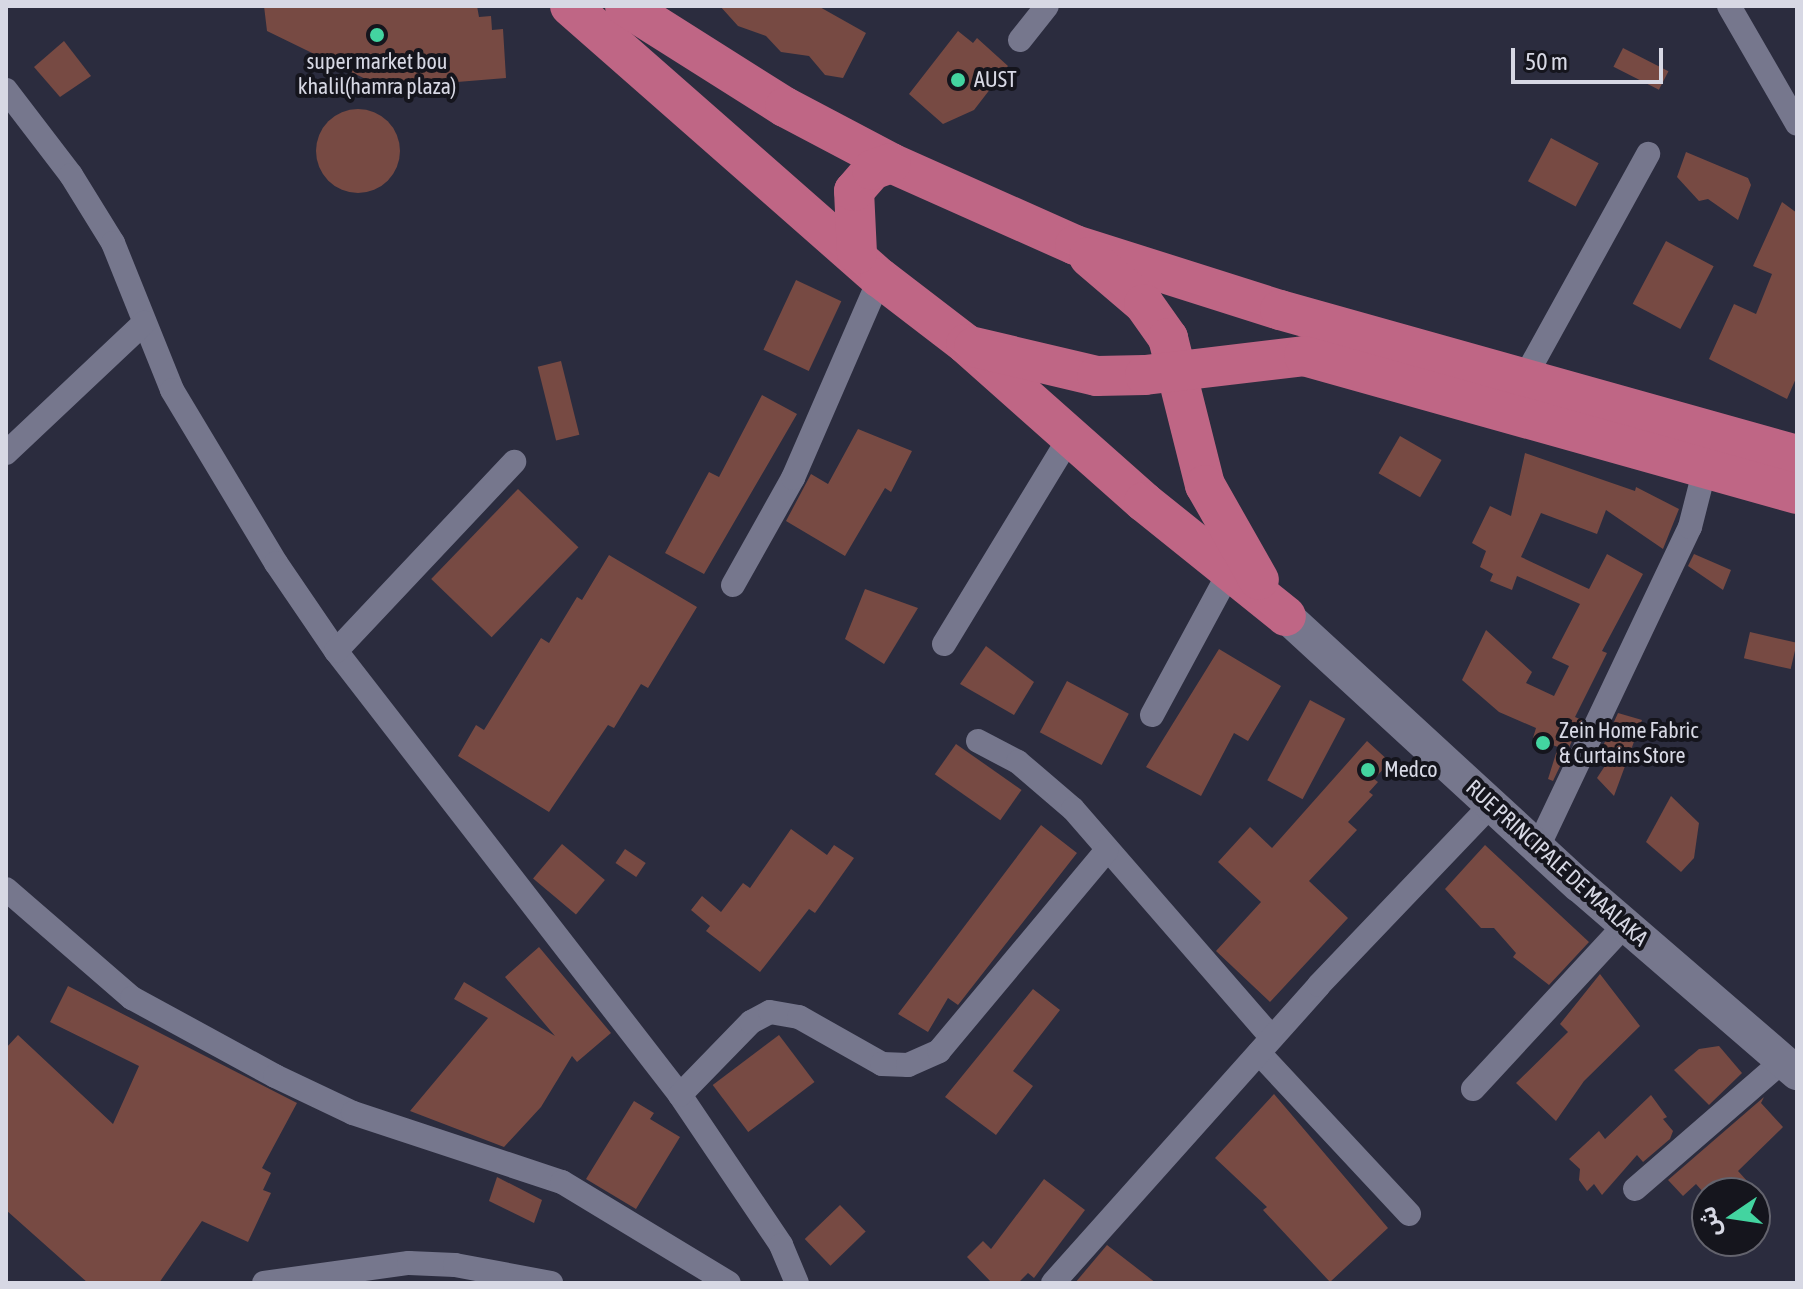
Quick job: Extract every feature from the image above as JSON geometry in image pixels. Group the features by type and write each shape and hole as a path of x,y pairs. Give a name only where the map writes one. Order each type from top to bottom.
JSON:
{"highway":[{"path":"570,6 869,266 966,344 1070,437 1286,616"},
{"path":"625,6 785,107 891,163 1075,245 1280,310 1797,455"},
{"path":"869,266 854,191 872,170 891,163"},
{"path":"1075,245 1127,289 1168,338 1214,506 1286,616"},
{"path":"1112,376 1128,364 1139,342 1127,289"},
{"path":"966,344 1078,374 1112,376 1304,356 1797,494"}],"main road":[{"name":"RUE PRINCIPALE DE MAALAKA","path":"1286,616 1625,925 1790,1067"}],"street":[{"path":"1020,40 1047,6"},
{"path":"1729,6 1797,124"},
{"path":"6,90 71,175 113,243 144,323 199,439 336,651 680,1095 781,1245 797,1283"},
{"path":"1525,377 1648,154"},
{"path":"733,585 793,478 869,266"},
{"path":"6,453 144,323"},
{"path":"944,644 1070,437"},
{"path":"336,651 514,462"},
{"path":"1538,847 1690,527 1705,468"},
{"path":"1152,715 1230,571"},
{"path":"978,741 1044,782 1106,851 1265,1046 1409,1214"},
{"path":"1053,1283 1265,1046 1492,804"},
{"path":"680,1095 751,1022 770,1012 799,1017 882,1064 908,1065 939,1051 1106,851"},
{"path":"6,889 132,998 275,1076 353,1113 562,1182 729,1283"},
{"path":"1473,1089 1625,925"},
{"path":"1635,1189 1790,1067"},
{"path":"264,1283 409,1263 455,1265 551,1283"}],"building":[{"path":"264,6 477,6 479,17 491,16 492,30 503,29 506,78 384,88 267,31"},
{"path":"720,6 818,6 866,33 843,78 825,75 809,56 781,52 766,36 738,26"},
{"name":"AUST","path":"958,31 973,43 977,38 1008,66 974,110 943,124 909,94"},
{"path":"64,41 91,76 60,97 34,67"},
{"path":"1623,48 1668,71 1659,90 1613,67"},
{"path":"358,109 374,112 388,121 397,135 400,151 397,167 388,181 374,190 358,193 342,190 328,181 319,167 316,151 319,135 328,121 342,112"},
{"path":"1551,138 1599,163 1576,207 1528,181"},
{"path":"1686,152 1748,178 1751,185 1738,220 1708,199 1699,201 1677,177"},
{"path":"1782,202 1797,213 1797,376 1787,399 1709,359 1734,304 1756,314 1772,274 1753,266"},
{"path":"1666,241 1714,266 1680,329 1633,304"},
{"path":"796,280 841,301 809,371 763,350"},
{"path":"561,361 579,435 556,441 538,367"},
{"path":"762,395 797,414 704,574 665,553 709,472 719,477"},
{"path":"858,429 912,451 891,492 885,488 845,556 786,521 811,474 828,484"},
{"path":"1400,436 1442,460 1420,497 1378,473"},
{"path":"1525,453 1635,491 1636,487 1679,509 1663,549 1606,510 1597,534 1541,513 1521,557 1589,589 1607,554 1643,574 1602,651 1607,653 1575,717 1582,720 1553,781 1548,779 1558,747 1533,738 1536,728 1499,712 1462,680 1486,630 1532,672 1526,683 1554,696 1569,666 1552,658 1580,604 1517,576 1512,590 1490,581 1493,574 1480,567 1486,551 1472,543 1490,506 1511,516"},
{"path":"518,489 578,547 492,637 431,579"},
{"path":"1694,554 1731,570 1723,590 1688,566"},
{"path":"609,555 697,607 648,688 641,684 614,728 608,725 549,812 458,756 476,725 484,730 541,638 549,643 577,597 582,600"},
{"path":"865,589 918,608 884,664 845,639"},
{"path":"1750,632 1797,643 1791,669 1744,658"},
{"path":"986,646 1034,682 1014,715 960,684"},
{"path":"1219,649 1281,686 1248,741 1234,733 1201,796 1146,767"},
{"path":"1067,681 1129,714 1102,765 1040,732"},
{"path":"1310,700 1345,719 1303,799 1267,780"},
{"path":"1618,713 1642,720 1614,796 1597,778 1614,752 1603,746"},
{"path":"1367,741 1390,762 1374,779 1378,782 1369,792 1373,795 1348,822 1357,830 1309,881 1348,918 1270,1002 1216,951 1261,902 1218,862 1250,827 1272,848"},
{"path":"956,744 1022,790 1000,820 935,774"},
{"path":"1671,796 1699,823 1694,858 1681,872 1646,842"},
{"path":"1041,825 1077,853 958,1005 948,998 928,1032 898,1014"},
{"path":"791,829 827,855 834,845 854,858 815,913 809,909 760,972 706,931 710,926 691,910 702,896 721,912 743,883 750,888"},
{"path":"562,844 605,880 576,914 533,878"},
{"path":"1485,845 1589,942 1549,985 1513,957 1516,953 1494,928 1481,928 1445,889"},
{"path":"625,849 646,863 636,877 615,863"},
{"path":"539,947 611,1033 577,1062 572,1056 541,1107 504,1147 410,1111 488,1018 454,999 464,982 555,1036 505,977"},
{"path":"1600,974 1640,1026 1584,1081 1556,1121 1516,1083 1568,1032 1560,1024"},
{"path":"68,986 297,1103 262,1168 271,1173 263,1190 271,1193 248,1242 202,1221 159,1283 88,1283 6,1210 6,1048 18,1035 113,1124 139,1066 50,1022"},
{"path":"1033,989 1060,1010 1013,1071 1033,1086 996,1135 945,1097"},
{"path":"779,1035 815,1082 748,1132 713,1085"},
{"path":"1719,1046 1742,1073 1709,1105 1674,1070 1699,1049"},
{"path":"1274,1094 1388,1228 1330,1282 1263,1210 1267,1207 1215,1158"},
{"path":"1651,1095 1667,1117 1663,1119 1673,1131 1670,1139 1643,1162 1637,1155 1602,1195 1594,1184 1587,1191 1579,1180 1580,1169 1569,1159 1599,1131 1605,1139"},
{"path":"1764,1097 1761,1103 1783,1127 1738,1171 1743,1177 1691,1177 1691,1189 1683,1196 1668,1180"},
{"path":"634,1101 654,1113 650,1119 680,1137 636,1209 586,1179"},
{"path":"497,1177 542,1200 534,1223 489,1201"},
{"path":"1044,1179 1085,1210 1034,1278 1028,1273 1018,1283 992,1283 967,1257 983,1241 991,1249"},
{"path":"840,1205 866,1232 830,1266 805,1239"},
{"path":"1107,1245 1156,1283 1075,1283"}],"place":[{"name":"super market bou khalil(hamra plaza)","path":"377,35"},
{"name":"AUST","path":"958,80"},
{"name":"Zein Home Fabric & Curtains Store","path":"1543,743"},
{"name":"Medco","path":"1368,770"}]}
